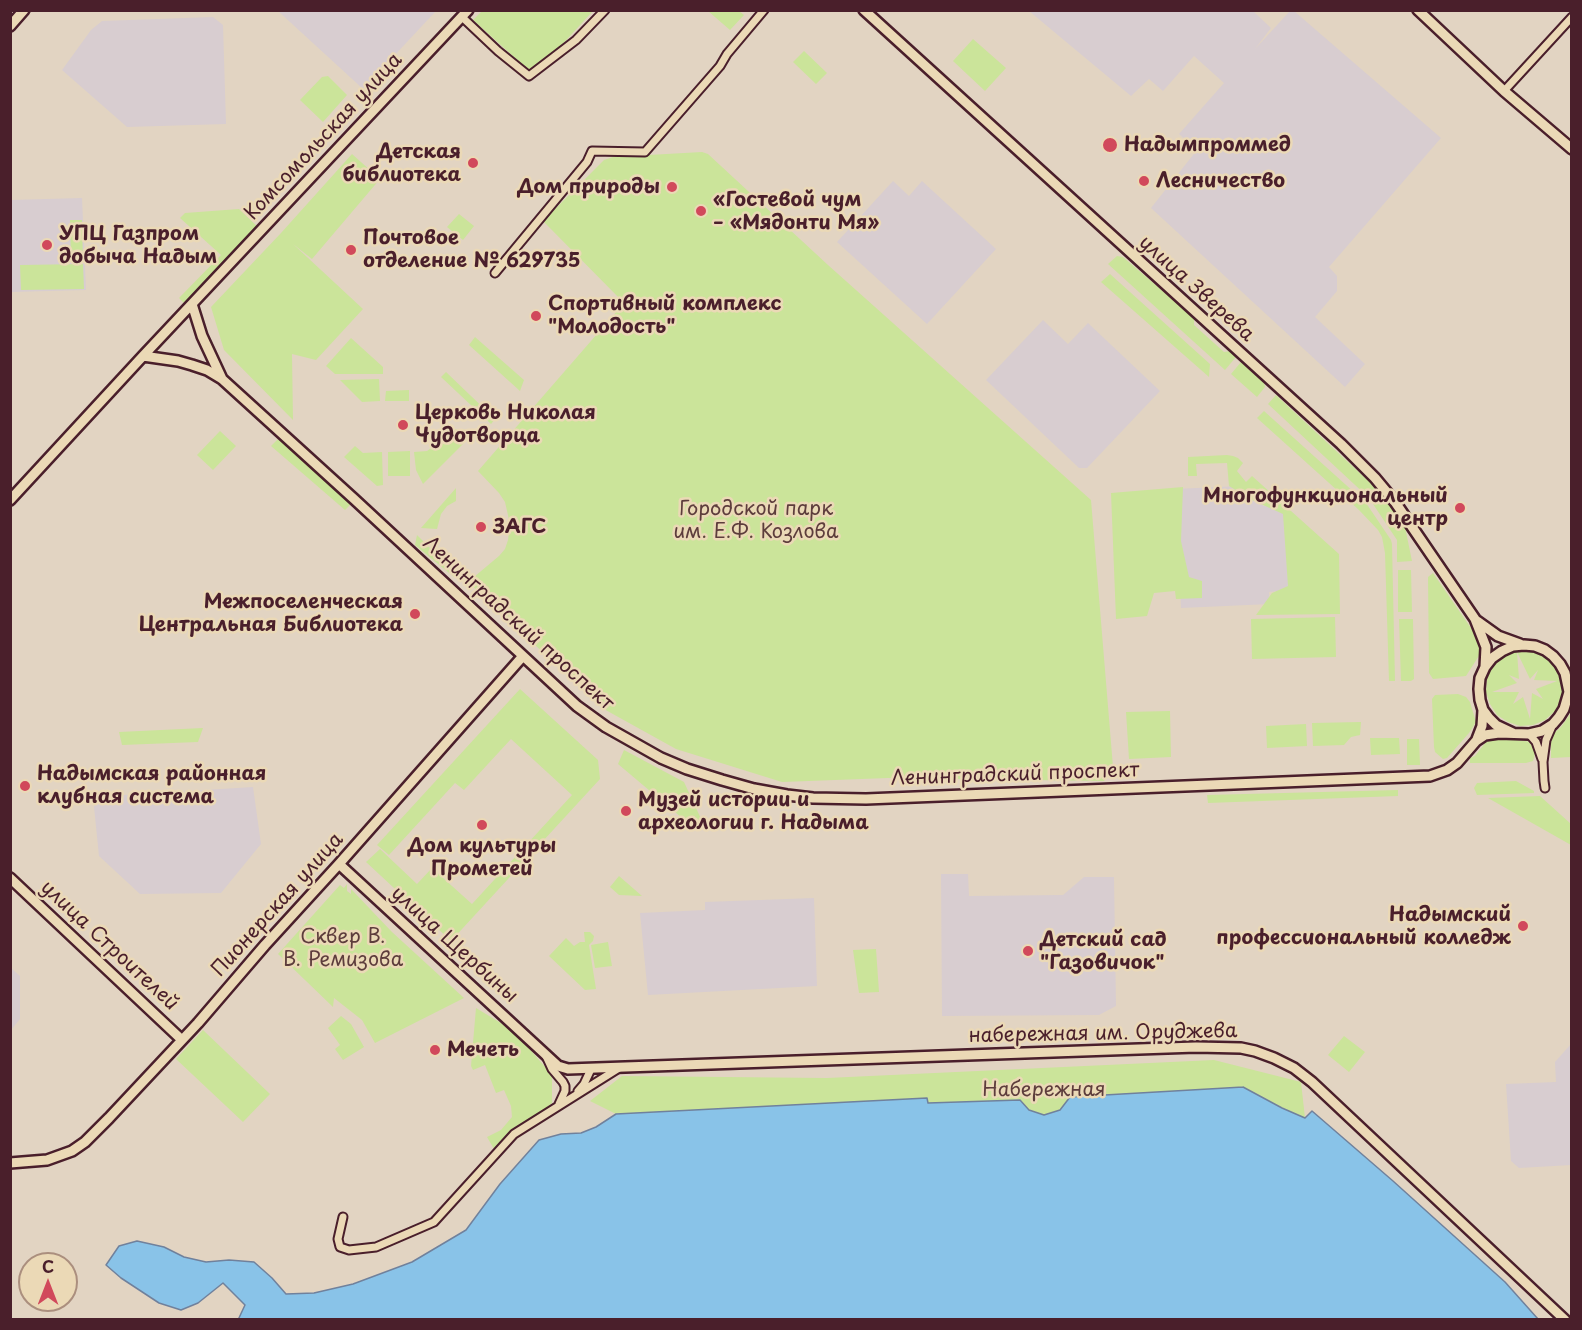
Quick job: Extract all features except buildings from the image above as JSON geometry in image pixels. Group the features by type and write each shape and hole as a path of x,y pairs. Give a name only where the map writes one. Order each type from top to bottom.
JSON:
{"street":[{"path":"10,26 24,10"},
{"path":"465,14 498,51 529,76 576,40 605,10"},
{"path":"495,273 587,162 592,150 645,152 720,66 727,54 764,10"},
{"name":"улица Зверева","path":"864,10 1360,463 1386,490 1475,619 1486,647 1485,667"},
{"path":"1418,10 1504,91 1572,149"},
{"name":"Комсомольская улица","path":"10,500 465,14"},
{"path":"1504,91 1572,17"},
{"path":"192,304 202,336 222,379"},
{"path":"143,356 192,365 207,370 222,379"},
{"name":"Ленинградский проспект","path":"222,379 577,706 606,728 661,758 687,769 754,789 813,798 902,798 1419,777 1447,770 1457,763 1476,741"},
{"name":"улица Зверева","path":"1475,619 1498,636 1524,645"},
{"path":"1476,741 1491,733 1529,734 1542,731 1553,724 1568,707 1570,684 1565,673 1553,656 1535,646 1513,646 1502,651 1492,658 1480,678 1480,700 1483,710 1496,725 1513,733"},
{"name":"Пионерская улица","path":"10,1163 46,1160 72,1151 85,1142 182,1040 523,656"},
{"path":"1476,741 1482,726 1483,710"},
{"path":"1545,788 1543,762 1546,740 1553,724"},
{"path":"1529,734 1539,748 1543,762"},
{"name":"улица Щербины","path":"339,864 545,1053"},
{"name":"улица Строителей","path":"10,879 182,1040"},
{"name":"набережная им. Оруджева","path":"545,1053 563,1068 591,1069 1185,1047 1223,1047 1256,1051 1294,1068 1312,1082 1565,1320"},
{"path":"545,1053 552,1069 565,1086 558,1106"},
{"path":"343,1217 338,1239 340,1247 349,1250 376,1247 434,1222 514,1134 618,1068"},
{"path":"572,1097 584,1084 591,1069"}],"shaded area":[{"path":"278,11 436,11 363,89"},
{"path":"1029,11 1253,11 1271,28 1255,49 1290,11 1294,11 1441,138 1329,267 1337,276 1337,291 1315,317 1365,364 1345,387 1151,208 1197,150 1179,134 1224,83 1194,56 1163,91 1149,79 1131,96"},
{"path":"213,17 223,25 226,124 127,127 62,70 91,30 102,21"},
{"path":"893,181 909,196 922,181 996,249 927,324 837,242"},
{"name":"УПЦ Газпром добыча Надым","path":"82,198 86,290 11,292 10,200"},
{"path":"1043,320 1068,344 1088,323 1160,391 1087,468 1079,468 986,380"},
{"path":"1262,485 1263,506 1288,505 1292,590 1269,592 1270,604 1181,608 1180,583 1153,490"},
{"path":"253,787 261,844 221,893 140,894 99,856 93,797"},
{"name":"Детский сад \"Газовичок\"","path":"941,874 968,874 969,896 1063,895 1084,877 1114,877 1116,1006 1099,1015 942,1016"},
{"path":"814,898 817,986 648,995 640,913 705,910 705,902"},
{"path":"11,968 20,976 20,1019 11,1030"},
{"path":"1571,1044 1571,1165 1519,1168 1511,1161 1506,1084 1556,1082 1555,1062"}],"green space":[{"path":"482,11 593,11 534,75 473,20"},
{"path":"708,11 739,11 744,15 730,30"},
{"path":"973,39 1006,68 985,91 953,61"},
{"path":"804,51 827,73 816,84 793,62"},
{"path":"328,76 347,95 323,122 300,100 322,77"},
{"name":"Городской парк им. Е.Ф. Козлова","path":"702,152 708,154 828,265 1091,500 1113,767 1104,781 888,778 782,782 676,749 602,708 468,582 505,549 510,524 505,502 478,471 624,303 543,221 604,160 613,157"},
{"path":"352,154 380,179 312,259 293,244 363,309 316,360 292,354 293,420 224,350 211,307"},
{"path":"239,209 259,228 184,303 179,298 221,255 180,218 185,213"},
{"path":"459,214 474,226 463,240 447,227"},
{"path":"70,220 82,220 83,262 71,263"},
{"path":"1117,256 1123,257 1194,318 1194,325 1224,352 1231,351 1236,357 1225,370 1108,264"},
{"path":"83,264 84,289 21,290 20,265"},
{"path":"1110,274 1210,364 1209,377 1101,282"},
{"path":"475,337 524,380 520,391 469,345"},
{"path":"351,338 383,367 383,374 335,374 326,366"},
{"path":"1241,362 1264,383 1265,387 1257,397 1231,374"},
{"path":"446,372 495,419 491,424 441,377"},
{"path":"379,379 380,401 362,402 340,380"},
{"path":"409,390 409,401 385,401 386,391"},
{"path":"1276,395 1377,489 1405,527 1412,561 1397,562 1397,540 1369,498 1268,404"},
{"path":"1264,411 1366,503 1391,540 1395,681 1389,681 1385,553 1382,537 1359,510 1257,418"},
{"path":"443,429 464,429 471,436 423,484 416,470 414,452 427,451 440,441"},
{"path":"220,431 236,446 213,470 197,455"},
{"path":"278,439 352,503 345,510 271,446"},
{"path":"355,446 363,453 382,452 383,485 377,486 344,457"},
{"path":"410,451 410,476 388,476 388,452"},
{"path":"1227,455 1238,458 1243,463 1237,471 1246,482 1252,476 1339,554 1340,614 1256,615 1272,593 1288,586 1283,514 1252,500 1229,486 1227,463 1196,464 1197,476 1188,476 1188,457"},
{"path":"1183,487 1181,541 1189,577 1202,581 1202,598 1176,599 1175,591 1154,593 1147,616 1116,619 1111,493"},
{"path":"456,488 456,501 447,506 441,514 437,529 421,528"},
{"path":"417,535 456,574 454,577 415,545"},
{"path":"1398,570 1411,570 1412,612 1398,612"},
{"path":"1433,573 1480,641 1482,651 1466,676 1433,679 1429,673 1428,577"},
{"path":"1335,617 1336,657 1252,659 1251,619"},
{"path":"1399,619 1413,619 1414,679 1411,681 1401,681"},
{"path":"1536,650 1556,664 1562,676 1561,701 1545,720 1533,725 1520,726 1497,715 1486,692 1491,668 1511,651","holes":["1517,652 1530,679 1538,670 1534,680 1557,681 1536,689 1543,699 1532,693 1530,719 1523,697 1513,704 1519,692 1492,692 1517,683 1509,675 1519,679"]},
{"path":"520,689 598,760 600,779 451,941 366,862 380,849 417,884 432,868 472,904 572,795 511,739 464,790 455,783 389,855 377,845"},
{"path":"1458,694 1466,697 1470,702 1476,722 1447,758 1443,759 1435,752 1434,747 1432,699 1435,695"},
{"path":"1170,711 1171,757 1129,759 1126,712"},
{"path":"1571,713 1571,757 1551,758 1551,736"},
{"path":"1361,722 1360,735 1351,737 1344,745 1313,746 1312,723"},
{"path":"1306,724 1307,746 1267,748 1266,726"},
{"path":"203,728 198,742 122,745 119,732"},
{"path":"1370,738 1399,738 1400,754 1371,755"},
{"path":"1502,738 1532,742 1535,752 1533,761 1470,763 1470,758 1475,756 1486,742"},
{"path":"1407,739 1419,739 1420,765 1407,765"},
{"path":"624,750 684,782 703,823 688,823 618,764"},
{"path":"1516,781 1534,793 1477,795 1474,788 1477,783"},
{"path":"1398,790 1398,796 1208,803 1207,795"},
{"path":"1540,796 1571,824 1571,845 1488,798"},
{"path":"619,876 642,896 619,895 610,887"},
{"name":"Сквер В. В. Ремизова","path":"347,884 347,891 351,894 351,889 392,932 464,998 375,1043 362,1020 334,998 333,1007 278,954 340,885 344,888"},
{"path":"584,932 590,932 594,936 589,945 596,989 585,990 549,956 566,938 574,946 585,942"},
{"path":"608,942 612,966 595,968 591,945"},
{"path":"876,949 879,992 859,993 853,950"},
{"path":"476,1008 514,1031 552,1075 552,1103 494,1149 487,1137 501,1130 512,1117 511,1106 504,1090 496,1093 485,1065 473,1070 471,1066"},
{"path":"341,1016 351,1024 364,1047 343,1060 335,1049 340,1045 328,1028"},
{"path":"203,1030 270,1094 243,1122 176,1059"},
{"path":"1344,1036 1365,1052 1349,1072 1328,1055"},
{"name":"Набережная","path":"1214,1060 1301,1082 1305,1118 1282,1108 1060,1110 1043,1115 1029,1110 1020,1100 927,1103 927,1098 616,1114 590,1101 622,1076 827,1078"}],"water":[{"path":"1243,1087 1305,1118 1312,1111 1505,1282 1538,1319 238,1320 245,1305 223,1283 198,1303 181,1310 159,1303 121,1278 106,1265 119,1246 137,1241 164,1247 184,1257 206,1262 229,1260 254,1262 286,1294 314,1293 353,1284 412,1262 466,1230 500,1184 539,1140 561,1134 581,1133 596,1127 616,1114 927,1098 928,1103 1020,1100 1029,1110 1044,1115 1060,1110 1070,1097"}],"place":[{"name":"Надымпроммед","path":"1110,145"},
{"name":"Детская библиотека","path":"473,163"},
{"name":"Лесничество","path":"1144,181"},
{"name":"Дом природы","path":"672,187"},
{"name":"«Гостевой чум – «Мядонти Мя»","path":"701,211"},
{"name":"УПЦ Газпром добыча Надым","path":"47,245"},
{"name":"Почтовое отделение № 629735","path":"351,250"},
{"name":"Спортивный комплекс \"Молодость\"","path":"536,316"},
{"name":"Церковь Николая Чудотворца","path":"403,425"},
{"name":"Многофункциональный центр","path":"1460,508"},
{"name":"ЗАГС","path":"481,527"},
{"name":"Межпоселенческая Центральная Библиотека","path":"415,614"},
{"name":"Надымская районная клубная система","path":"25,786"},
{"name":"Музей истории и археологии г. Надыма","path":"626,811"},
{"name":"Дом культуры Прометей","path":"482,825"},
{"name":"Надымский профессиональный колледж","path":"1523,926"},
{"name":"Детский сад \"Газовичок\"","path":"1028,951"},
{"name":"Мечеть","path":"435,1050"}]}
